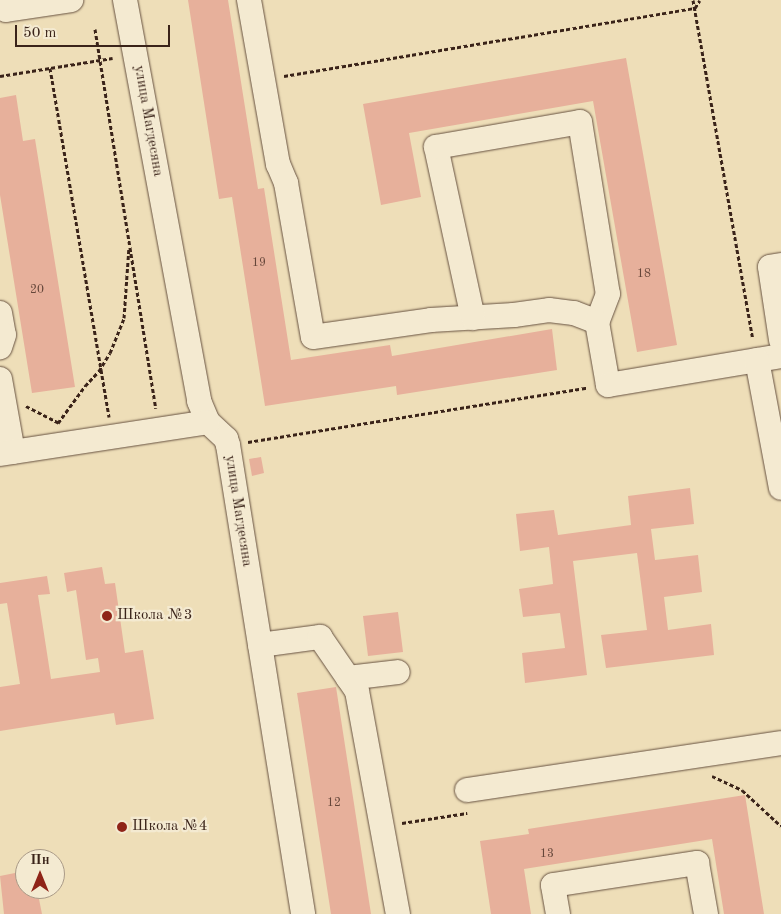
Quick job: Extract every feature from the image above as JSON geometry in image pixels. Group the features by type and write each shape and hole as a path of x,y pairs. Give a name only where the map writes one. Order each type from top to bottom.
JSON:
{"street":[{"path":"4,0 6,10 71,0"},
{"name":"улица Магдесяна","path":"125,0 199,401 208,422 226,439 228,445 303,914"},
{"path":"249,0 278,164 286,183 313,337 432,320 549,310 574,313 597,322"},
{"path":"473,318 436,147 580,122 608,294 597,322 608,385 781,356"},
{"path":"781,265 770,267 781,340"},
{"path":"0,313 4,335 0,348"},
{"path":"757,360 781,488"},
{"path":"0,380 6,453 208,422"},
{"path":"260,645 320,637 357,691 398,914"},
{"path":"348,678 398,672"},
{"path":"467,790 781,742"},
{"path":"558,914 553,885 697,863 706,914"}],"path":[{"path":"693,0 757,360"},
{"path":"263,79 694,8 700,0"},
{"path":"95,29 158,417"},
{"path":"0,76 119,57"},
{"path":"50,68 99,371 111,426"},
{"path":"54,429 85,386 99,371 110,352 124,318 129,242"},
{"path":"0,380 10,398 59,423 65,428"},
{"path":"228,445 608,385"},
{"path":"709,775 742,790 781,826"}],"building":[{"path":"188,0 228,0 258,189 264,188 291,360 390,345 392,356 552,329 557,370 397,395 396,386 265,406 232,197 219,199"},
{"path":"626,58 677,345 637,352 593,101 409,133 421,197 381,205 363,104"},
{"path":"16,95 23,141 35,139 75,387 32,393 0,195 0,98"},
{"path":"261,457 264,473 252,476 249,459"},
{"path":"690,488 694,524 651,529 655,560 698,555 702,592 664,597 668,630 711,624 714,655 606,668 601,635 647,630 637,553 573,561 587,675 525,683 522,653 565,648 560,613 523,617 519,589 553,584 549,547 520,551 516,514 554,510 558,535 631,525 628,496"},
{"path":"102,567 105,584 115,583 125,653 143,650 154,719 116,725 114,713 0,731 0,687 20,684 7,603 0,604 0,583 47,576 50,594 38,595 51,679 100,672 98,658 86,660 76,590 67,592 64,573"},
{"path":"398,612 403,652 368,656 363,616"},
{"path":"336,687 371,914 331,914 297,693"},
{"path":"745,795 764,914 724,914 712,839 524,869 531,914 491,914 480,841 529,834 528,829"},
{"path":"15,873 15,899 39,899 42,914 4,914 0,876"}],"place":[{"name":"Школа №3","path":"107,616"},
{"name":"Школа №4","path":"122,827"}]}
